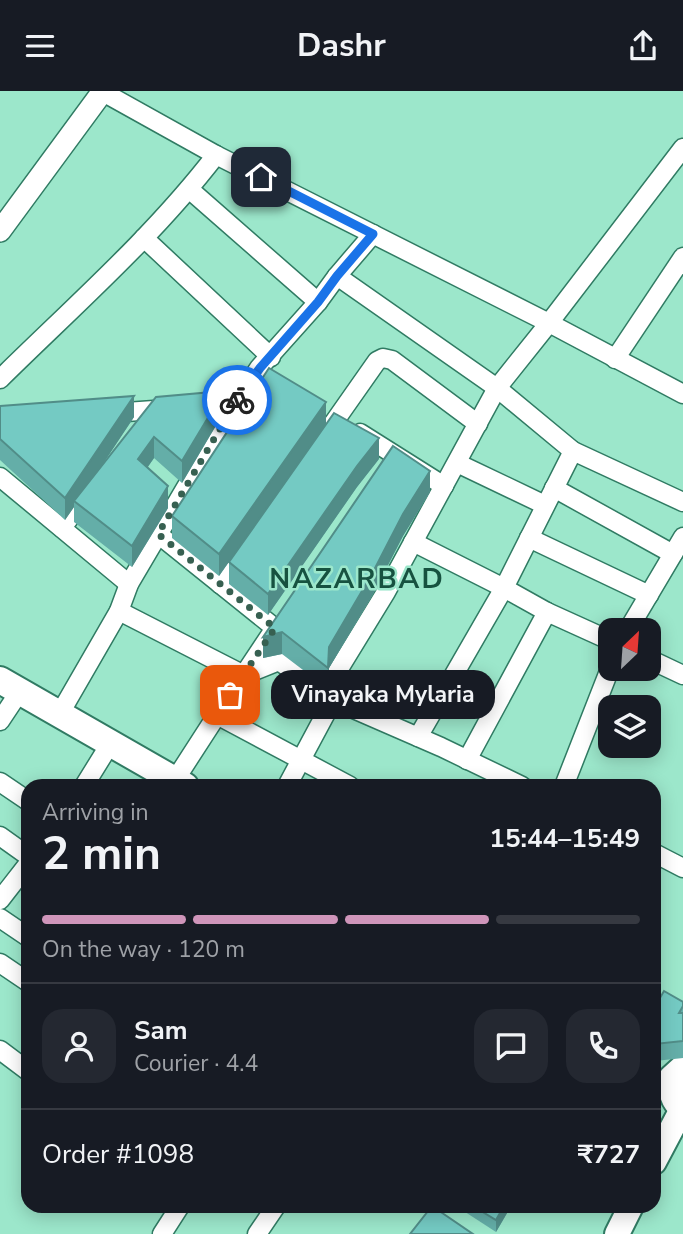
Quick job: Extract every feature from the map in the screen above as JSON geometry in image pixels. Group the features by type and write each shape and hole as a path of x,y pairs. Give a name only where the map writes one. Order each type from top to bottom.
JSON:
{"main road":[{"path":"10,686 173,779"},
{"path":"661,1149 683,1109 672,1093 670,1071"},
{"path":"617,1234 628,1213"}],"street":[{"path":"0,231 102,91 216,155 550,323 683,394"},
{"path":"291,779 334,700 337,671 386,592 498,388 683,148"},
{"path":"0,379 144,239 190,189 216,155"},
{"path":"190,189 318,302"},
{"path":"59,715 119,611 128,584 234,404 267,367 373,234"},
{"path":"144,239 267,367"},
{"path":"615,359 683,257"},
{"path":"337,276 498,388 573,451 683,502"},
{"path":"313,451 331,414 377,361 383,358 392,360 478,424"},
{"path":"209,406 234,404"},
{"path":"94,415 185,408"},
{"path":"132,432 147,410"},
{"path":"331,414 388,458 444,487"},
{"path":"418,737 504,588 573,451"},
{"path":"457,463 545,505"},
{"path":"62,528 100,475"},
{"path":"0,477 128,584"},
{"path":"554,488 673,554"},
{"path":"158,534 220,584 279,622 217,715 182,779"},
{"path":"635,618 683,537"},
{"path":"529,538 649,596"},
{"path":"220,584 251,540"},
{"path":"413,542 547,612 598,635"},
{"path":"119,611 244,675 279,661 334,700 508,779"},
{"path":"467,760 547,612"},
{"path":"662,665 683,675"},
{"path":"567,779 605,681"},
{"path":"0,721 10,686"},
{"path":"217,715 338,779"},
{"path":"88,779 110,744"},
{"path":"0,782 21,796"},
{"path":"0,836 21,851"},
{"path":"661,857 683,869"},
{"path":"0,900 21,873"},
{"path":"0,918 21,932"},
{"path":"0,963 21,977"},
{"path":"0,1050 21,1066"},
{"path":"162,1234 176,1213"},
{"path":"257,1234 271,1213"}],"building":[{"path":"269,368 326,402 219,554 172,516"},
{"path":"224,391 182,461 154,437 138,459 168,486 132,546 74,501 156,397"},
{"path":"134,396 65,498 0,439 0,406"},
{"path":"334,413 379,438 268,594 229,562"},
{"path":"393,446 430,471 329,647 328,668 282,632 263,637"},
{"path":"664,991 683,1002 679,1013 683,1013 683,1041 661,1043 661,996"},
{"path":"426,1213 442,1213 473,1234 410,1234"},
{"path":"484,1213 500,1213 496,1220"}],"way so far":[{"path":"230,695 275,628 158,534 237,400"}],"place":[{"name":"Vinayaka Mylaria","path":"230,695"}],"district":[{"name":"NAZARBAD","path":"357,578"}],"route":[{"path":"237,400 260,368 373,234 261,177"}]}
